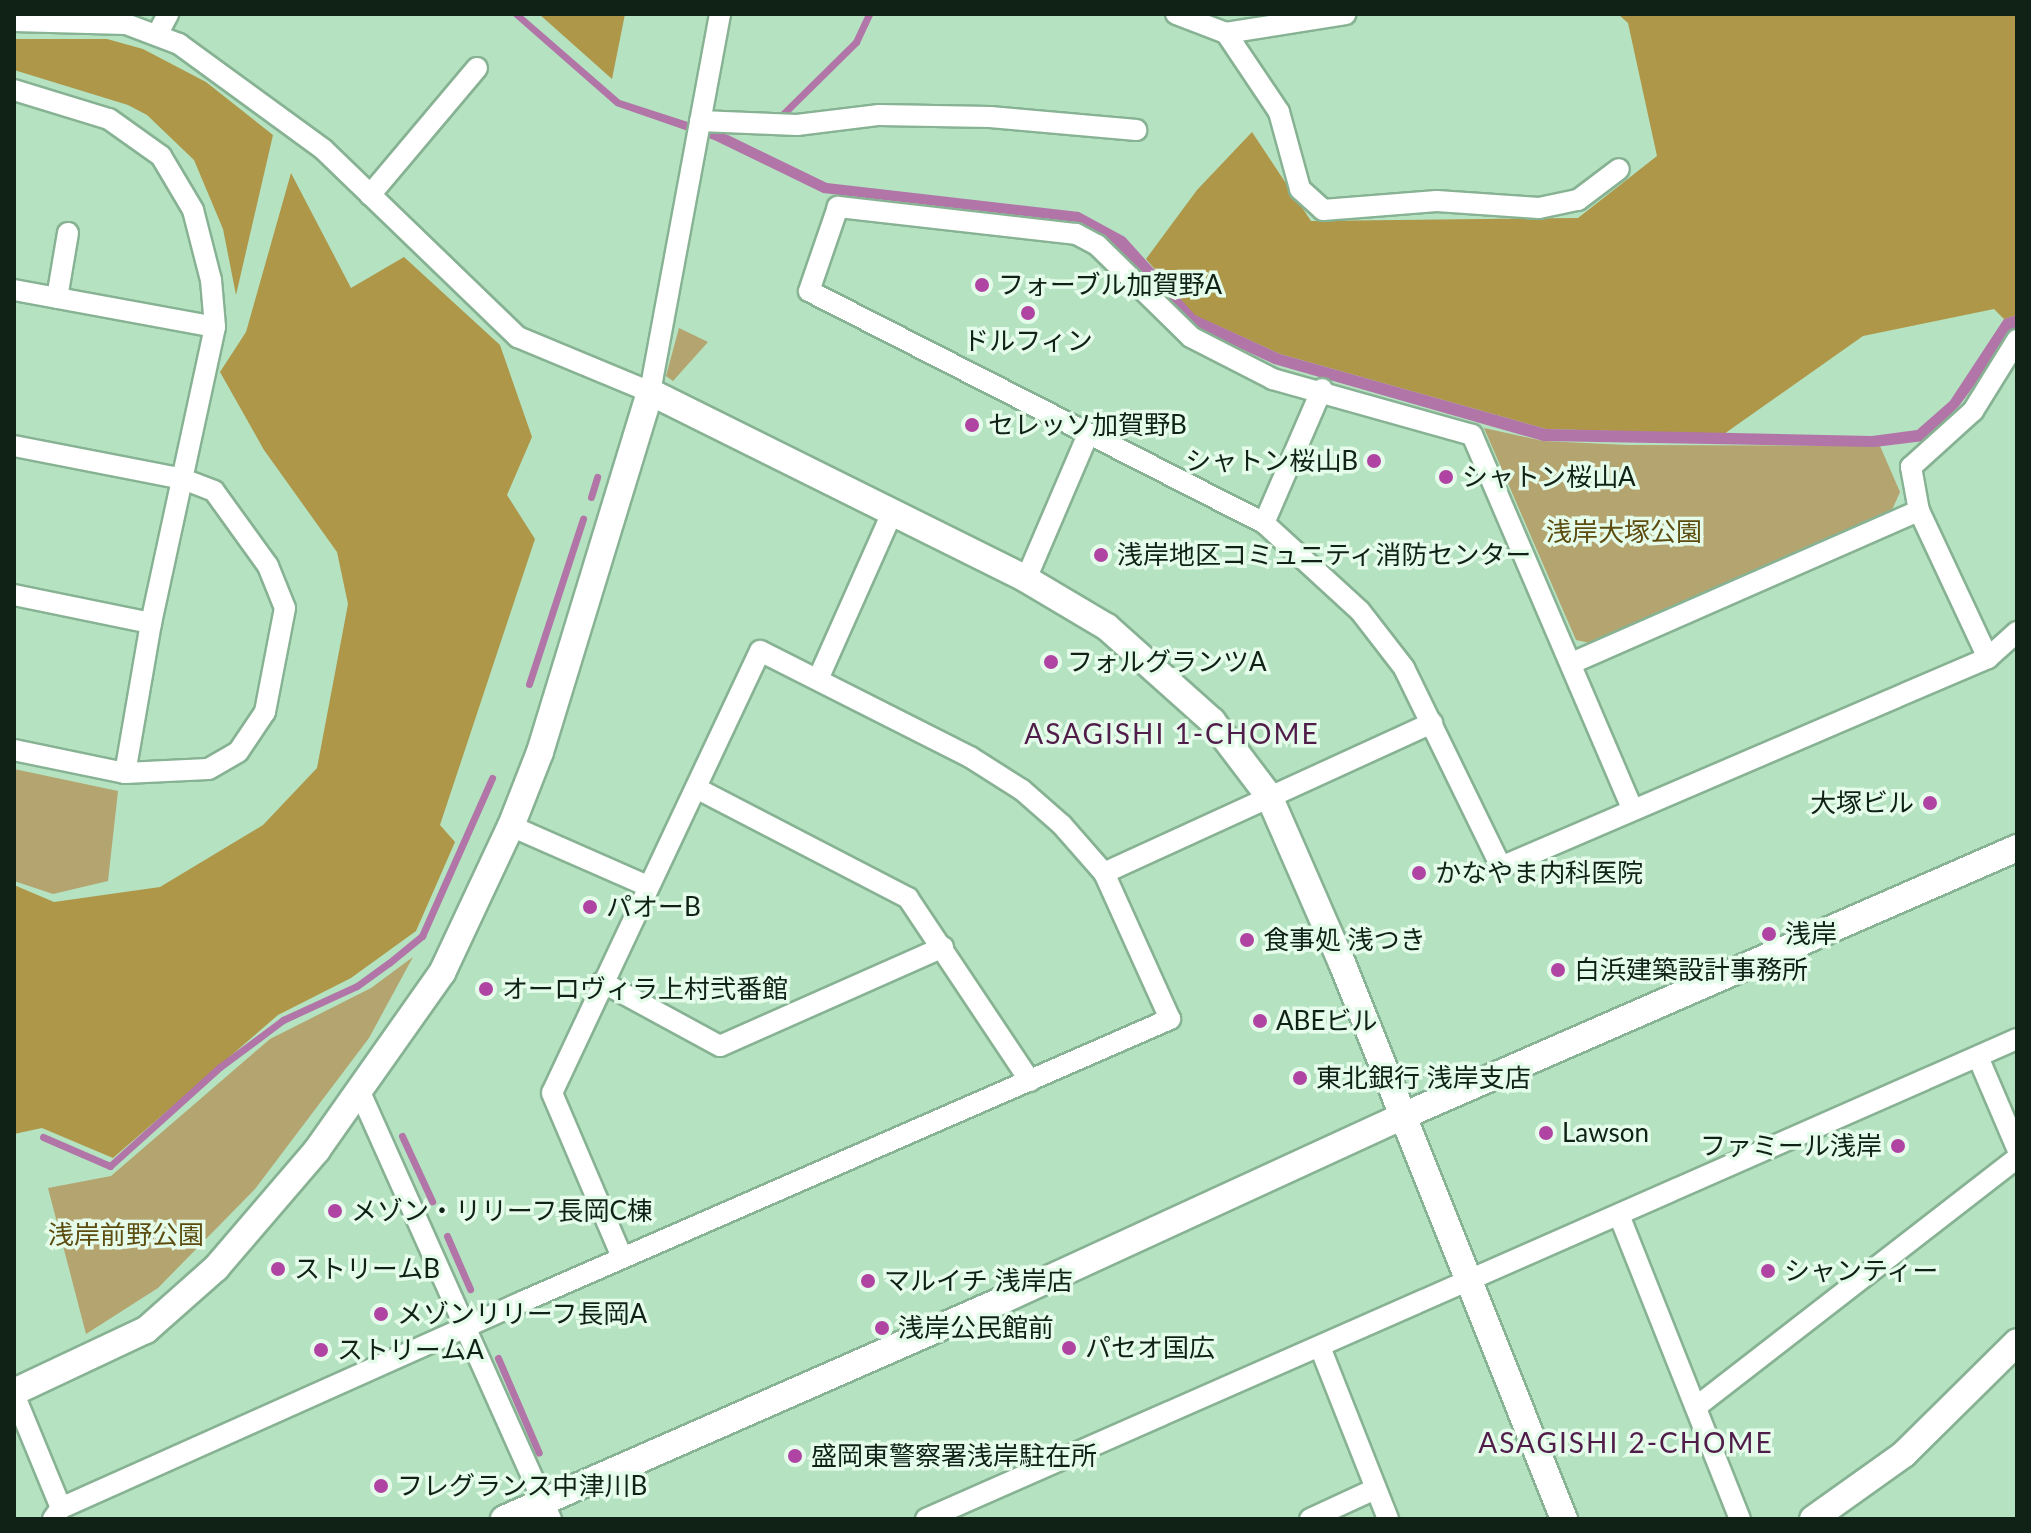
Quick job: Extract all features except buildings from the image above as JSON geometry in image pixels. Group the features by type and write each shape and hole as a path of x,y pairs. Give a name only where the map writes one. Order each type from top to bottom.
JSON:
{"street":[{"path":"157,35 168,14"},
{"path":"622,1257 552,1093 760,651 819,677 1022,790 1062,825 1104,873 1170,1019 464,1327 57,1514 14,1393 106,1352 146,1330 216,1268 317,1150 442,973 511,826 560,690 650,392 720,14"},
{"path":"1176,14 1226,33 1294,19 1346,14"},
{"path":"14,21 78,19 126,24 179,44 289,121 518,337 650,392 1026,579 1107,627 1161,672 1212,721 1269,796 1470,1280 1564,1519"},
{"path":"1226,33 1279,112 1300,189 1323,210 1437,201 1539,208 1578,200 1619,169"},
{"path":"370,195 477,68"},
{"path":"14,90 109,119 161,156 193,210 211,280 215,327 151,623 125,773"},
{"path":"700,121 797,125 879,115 990,117 1136,130"},
{"path":"1632,808 1472,435 1322,389 1273,379 1191,337 1097,245 1076,234 838,207 809,291 1264,523 1360,611 1404,668 1501,867 1632,808 1988,658 2017,632"},
{"path":"57,298 68,233"},
{"path":"14,290 215,327"},
{"path":"1988,658 1919,511 1911,467 1973,411 2017,340"},
{"path":"1264,523 1322,389"},
{"path":"1026,579 1088,434"},
{"path":"14,446 183,479 214,491 268,566 285,608 265,712 238,752 208,769 125,773 14,750"},
{"path":"1572,663 1919,511"},
{"path":"819,677 892,513"},
{"path":"14,595 151,623"},
{"path":"1104,873 1432,723"},
{"path":"696,788 908,898 1030,1081"},
{"path":"511,826 648,886"},
{"path":"504,1519 547,1510 1403,1116 2017,848"},
{"path":"602,982 720,1046 943,947"},
{"path":"926,1519 2017,1039"},
{"path":"1978,1057 2017,1148"},
{"path":"359,1090 547,1510"},
{"path":"1696,1407 2017,1158"},
{"path":"1619,1215 1740,1519"},
{"path":"1813,1519 1853,1495 1904,1454 2017,1342"},
{"path":"1320,1347 1388,1519"},
{"path":"1310,1519 1375,1489"}],"green space":[{"path":"679,328 708,342 673,381 666,376"},
{"name":"浅岸大塚公園","path":"1484,428 1543,441 1628,445 1880,446 1900,492 1892,510 1590,643 1576,640"},
{"path":"14,769 118,791 108,881 53,894 14,881"},
{"name":"浅岸前野公園","path":"413,957 369,1038 255,1189 158,1288 86,1334 48,1188 111,1176 270,1039 371,988"}],"shaded area":[{"path":"511,14 521,14 620,100 728,135 827,183 1079,212 1125,237 1195,315 1280,354 1546,429 1872,436 1917,430 1950,401 2004,319 2017,315 2017,327 1959,406 1924,441 1875,447 1543,441 1274,364 1189,325 1106,236 1077,222 823,193 714,140 616,106"},
{"path":"539,14 625,14 612,79"},
{"path":"1618,14 2017,14 2017,315 2004,319 1994,309 1863,336 1724,434 1546,429 1280,354 1194,315 1146,259 1197,190 1252,132 1311,221 1578,218 1657,156 1628,23"},
{"path":"14,39 107,39 143,49 206,82 273,135 236,295 223,229 194,160 147,115 128,105 14,70"},
{"path":"291,173 351,288 404,257 500,345 532,437 507,495 535,539 440,825 455,842 416,931 351,978 278,1015 113,1158 42,1128 14,1134 14,885 54,902 160,887 263,825 317,768 348,604 337,552 264,450 220,372 246,332"}],"waterway":[{"path":"782,115 856,42 869,14"},
{"path":"591,497 597,477"},
{"path":"529,684 583,519"},
{"path":"43,1137 110,1166 220,1067 283,1020 357,986 389,963 422,936 492,778"},
{"path":"402,1136 432,1201"},
{"path":"447,1236 470,1289"},
{"path":"498,1358 539,1453"}],"place":[{"name":"フォーブル加賀野A","path":"982,285"},
{"name":"ドルフィン","path":"1028,313"},
{"name":"セレッソ加賀野B","path":"972,425"},
{"name":"シャトン桜山B","path":"1374,461"},
{"name":"シャトン桜山A","path":"1446,477"},
{"name":"浅岸地区コミュニティ消防センター","path":"1101,555"},
{"name":"フォルグランツA","path":"1051,662"},
{"name":"大塚ビル","path":"1930,803"},
{"name":"かなやま内科医院","path":"1419,873"},
{"name":"パオーB","path":"590,907"},
{"name":"浅岸","path":"1769,934"},
{"name":"食事処 浅つき","path":"1247,940"},
{"name":"白浜建築設計事務所","path":"1558,970"},
{"name":"オーロヴィラ上村弐番館","path":"486,989"},
{"name":"ABEビル","path":"1260,1021"},
{"name":"東北銀行 浅岸支店","path":"1300,1078"},
{"name":"Lawson","path":"1546,1133"},
{"name":"ファミール浅岸","path":"1898,1146"},
{"name":"メゾン・リリーフ長岡C棟","path":"335,1211"},
{"name":"ストリームB","path":"278,1269"},
{"name":"シャンティー","path":"1768,1271"},
{"name":"マルイチ 浅岸店","path":"868,1281"},
{"name":"メゾンリリーフ長岡A","path":"381,1314"},
{"name":"浅岸公民館前","path":"882,1328"},
{"name":"パセオ国広","path":"1069,1348"},
{"name":"ストリームA","path":"321,1350"},
{"name":"盛岡東警察署浅岸駐在所","path":"795,1456"},
{"name":"フレグランス中津川B","path":"381,1486"}],"district":[{"name":"ASAGISHI 1-CHOME","path":"1172,733"},
{"name":"ASAGISHI 2-CHOME","path":"1626,1442"}]}
